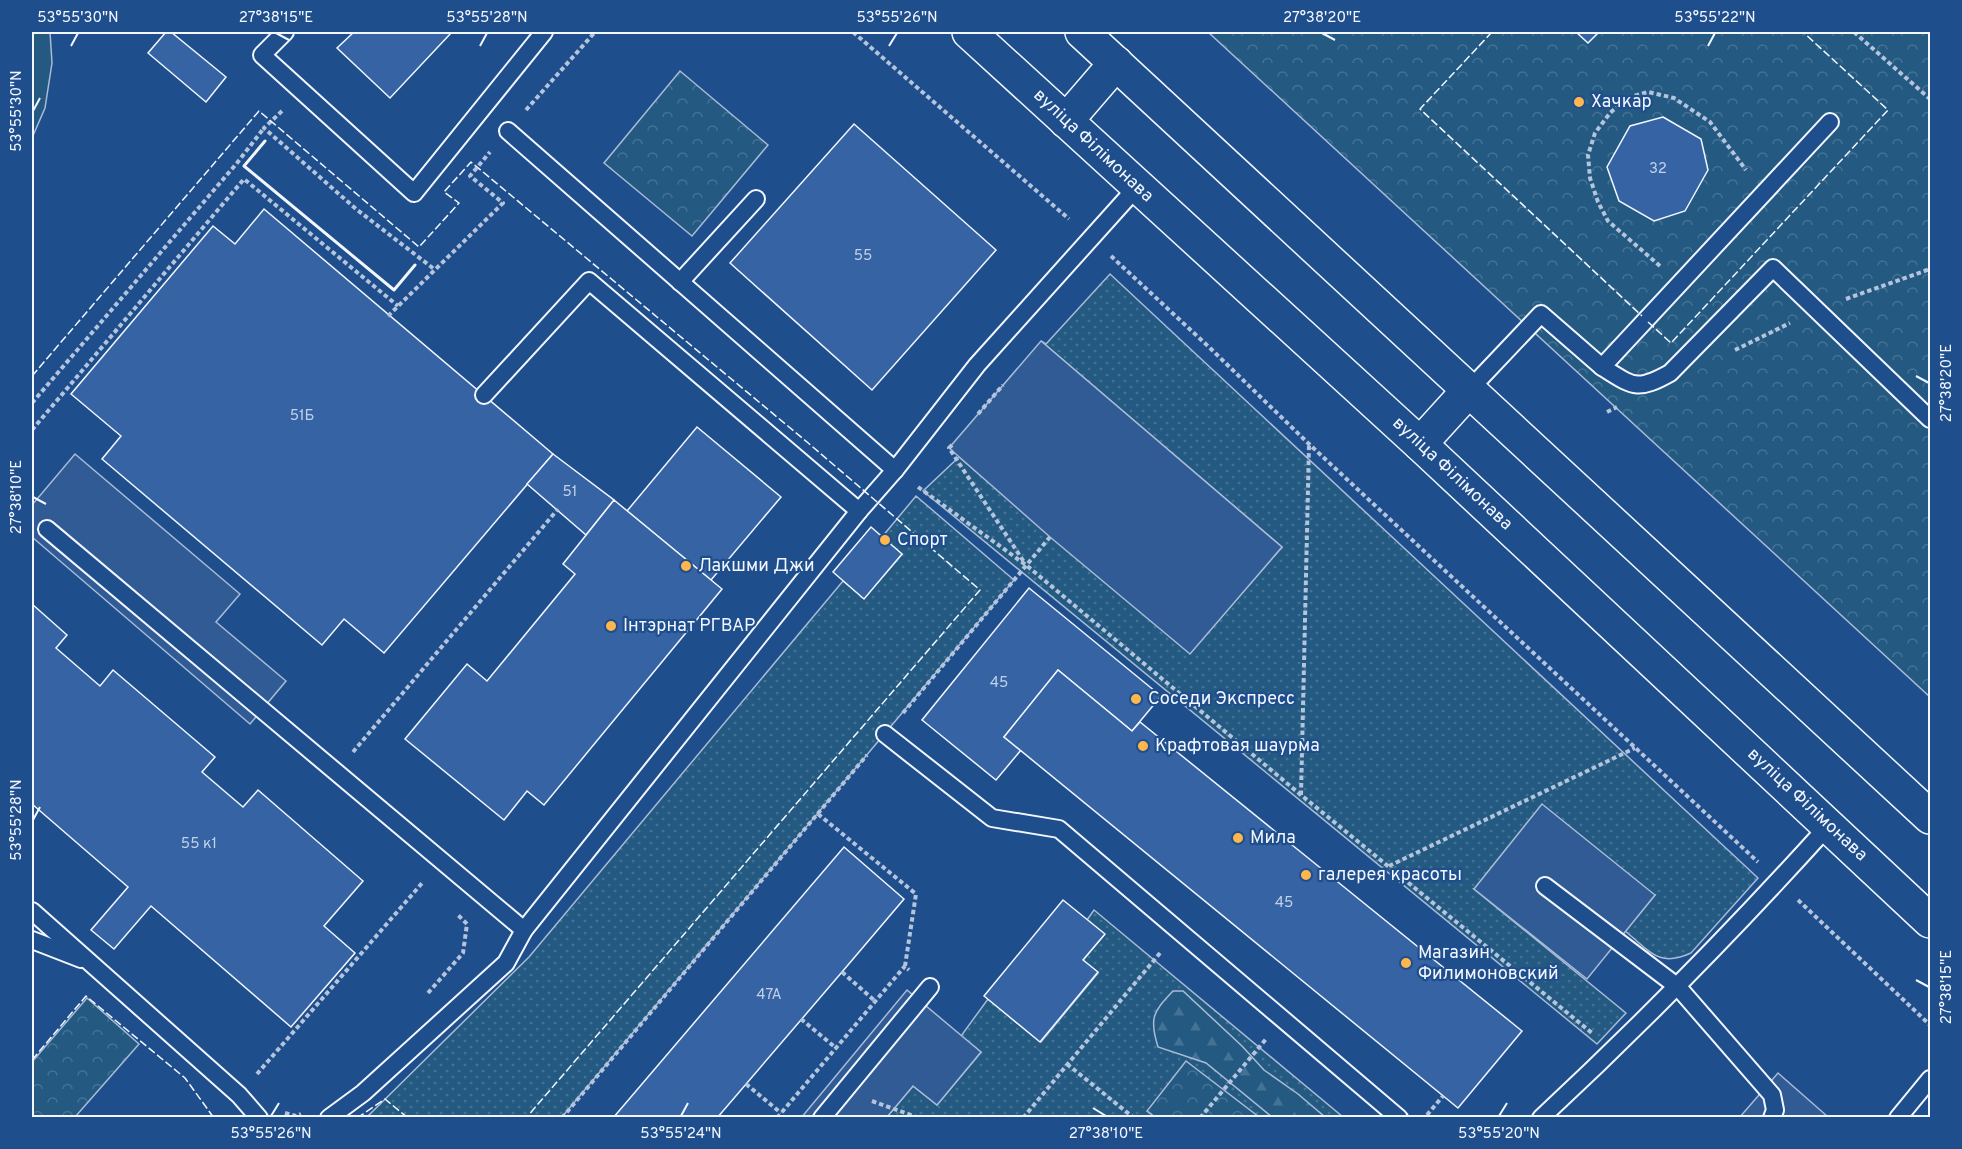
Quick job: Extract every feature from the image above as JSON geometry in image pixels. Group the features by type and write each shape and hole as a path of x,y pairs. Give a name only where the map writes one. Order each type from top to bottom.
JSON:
{"main road":[{"name":"вуліца Філімонава","path":"969,32 1420,444 1930,921"},
{"path":"1082,32 1930,817"},
{"path":"1066,121 1116,63"},
{"path":"1420,444 1469,390"}],"lane":[{"path":"285,32 262,55 414,193 544,32"},
{"path":"1602,367 1830,122"},
{"path":"508,131 895,470"},
{"path":"329,1118 363,1093 506,963 524,930 859,511 895,470 978,365 1137,187"},
{"path":"680,282 756,199"},
{"path":"1469,390 1541,314 1602,367 1631,385 1650,384 1670,373 1773,268 1930,419"},
{"path":"484,395 589,281 859,511"},
{"path":"47,529 524,930"},
{"path":"885,734 992,818 1059,829 1399,1118"},
{"path":"1541,1118 1678,987 1778,882 1828,825"},
{"path":"1545,886 1678,987 1772,1095 1776,1110 1772,1118"},
{"path":"32,911 239,1095 259,1118"},
{"path":"32,940 90,962"},
{"path":"822,1118 930,987"},
{"path":"1898,1118 1930,1079"}],"path":[{"path":"853,32 1092,238 1930,1025"},
{"path":"1854,32 1930,99"},
{"path":"32,403 237,163 264,128 302,90"},
{"path":"1655,275 1662,268 1608,221 1598,202 1590,178 1588,155 1595,133 1610,113 1627,98 1648,92 1674,98 1710,122 1747,172"},
{"path":"264,128 356,209 434,269 388,316"},
{"path":"32,430 244,179 398,306"},
{"path":"1733,351 1817,310 1930,269"},
{"path":"972,421 1003,385"},
{"path":"1607,412 1618,407"},
{"path":"957,439 950,448 1026,565"},
{"path":"1301,795 1310,444"},
{"path":"895,470 1026,565 1301,795 1602,1041 1612,1052"},
{"path":"337,772 558,509"},
{"path":"562,1118 1050,537"},
{"path":"1389,866 1635,748"},
{"path":"777,1118 905,966 916,894 818,814"},
{"path":"239,1095 424,880 431,888"},
{"path":"424,997 463,953 467,924 453,909"},
{"path":"1023,1118 1179,930"},
{"path":"905,966 930,987"},
{"path":"842,972 875,1001"},
{"path":"1200,1118 1282,1018"},
{"path":"801,1019 836,1048"},
{"path":"1067,1064 1134,1118"},
{"path":"746,1084 781,1113"},
{"path":"842,1093 919,1118"},
{"path":"1424,1118 1443,1096"},
{"path":"275,1111 296,1116 306,1113"}],"green space":[{"path":"32,32 50,32 52,63 45,108 32,138"},
{"path":"1208,32 1930,32 1930,697"},
{"path":"680,71 768,145 692,236 604,163"},
{"path":"1110,274 1758,878 1691,953 1670,959 1648,951 1625,931 1655,895 1474,889 1626,1013 1597,1044 923,491 959,457 1190,653 1282,547 1041,341 1046,344"},
{"path":"916,496 1014,580 562,1117 366,1118 529,957 843,581 864,598 902,554 882,537"},
{"path":"1094,910 1343,1117 886,1118 913,1086 937,1105 981,1052 961,1036 988,999 1041,1042 1098,973 1083,960 1104,935 1087,920"},
{"path":"1173,991 1183,991 1242,1046 1264,1070 1325,1117 1272,1117 1206,1063 1158,1047 1154,1029 1155,1016 1157,1010"},
{"path":"87,998 139,1044 75,1117 32,1117 32,1062"},
{"path":"1186,1061 1259,1117 1155,1117 1147,1111"}],"shaded area":[{"path":"1041,341 1282,547 1190,654 1050,537 949,448"},
{"path":"75,454 240,594 216,622 286,681 250,724 32,537 32,505"},
{"path":"1542,804 1655,895 1587,979 1474,889"},
{"path":"907,990 981,1052 937,1105 913,1086 887,1117 801,1118"},
{"path":"1778,1073 1827,1116 1827,1118 1739,1118"}],"building":[{"path":"166,32 171,32 226,77 206,102 148,53"},
{"path":"354,32 452,32 390,98 337,48"},
{"path":"1576,32 1599,32 1588,43"},
{"path":"1663,117 1701,139 1708,170 1685,211 1654,221 1619,201 1607,167 1630,126"},
{"path":"854,124 996,250 872,390 730,263"},
{"path":"264,209 553,454 384,653 344,619 322,645 102,459 121,436 71,394 213,226 235,244"},
{"path":"697,427 781,497 711,580 627,511"},
{"path":"553,454 614,500 586,535 527,484"},
{"name":"Інтэрнат РГВАР","path":"614,500 722,589 544,805 527,791 504,820 405,739 467,664 487,681 575,574 563,564"},
{"path":"871,527 902,554 864,599 833,572"},
{"path":"1029,588 1161,696 1132,731 1058,670 1004,737 1021,750 996,780 922,720"},
{"path":"32,604 67,635 56,648 100,686 113,670 215,757 202,772 243,807 258,790 363,881 324,926 355,953 291,1027 151,906 114,949 91,930 128,887 32,804"},
{"path":"1058,670 1132,731 1140,722 1522,1031 1458,1108 1004,737"},
{"path":"844,847 904,899 842,972 717,1118 613,1118"},
{"path":"1063,900 1105,934 1083,960 1098,972 1040,1042 984,996"}],"fence":[{"path":"1492,32 1420,109 1642,316"},
{"path":"1648,322 1671,343 1888,110 1803,32"},
{"path":"32,376 259,111 419,247 459,203 444,192 471,162 807,442 980,590 526,1118"},
{"path":"32,1060 86,996 185,1078 214,1118"},
{"path":"357,1118 385,1099 408,1118"}],"wall":[{"path":"265,141 244,166 394,290 415,265"}],"place":[{"name":"Хачкар","path":"1579,102"},
{"name":"Спорт","path":"885,540"},
{"name":"Лакшми Джи","path":"686,566"},
{"name":"Інтэрнат РГВАР","path":"611,626"},
{"name":"Соседи Экспресс","path":"1136,699"},
{"name":"Крафтовая шаурма","path":"1143,746"},
{"name":"Мила","path":"1238,838"},
{"name":"галерея красоты","path":"1306,875"},
{"name":"Магазин Филимоновский","path":"1406,963"}]}
